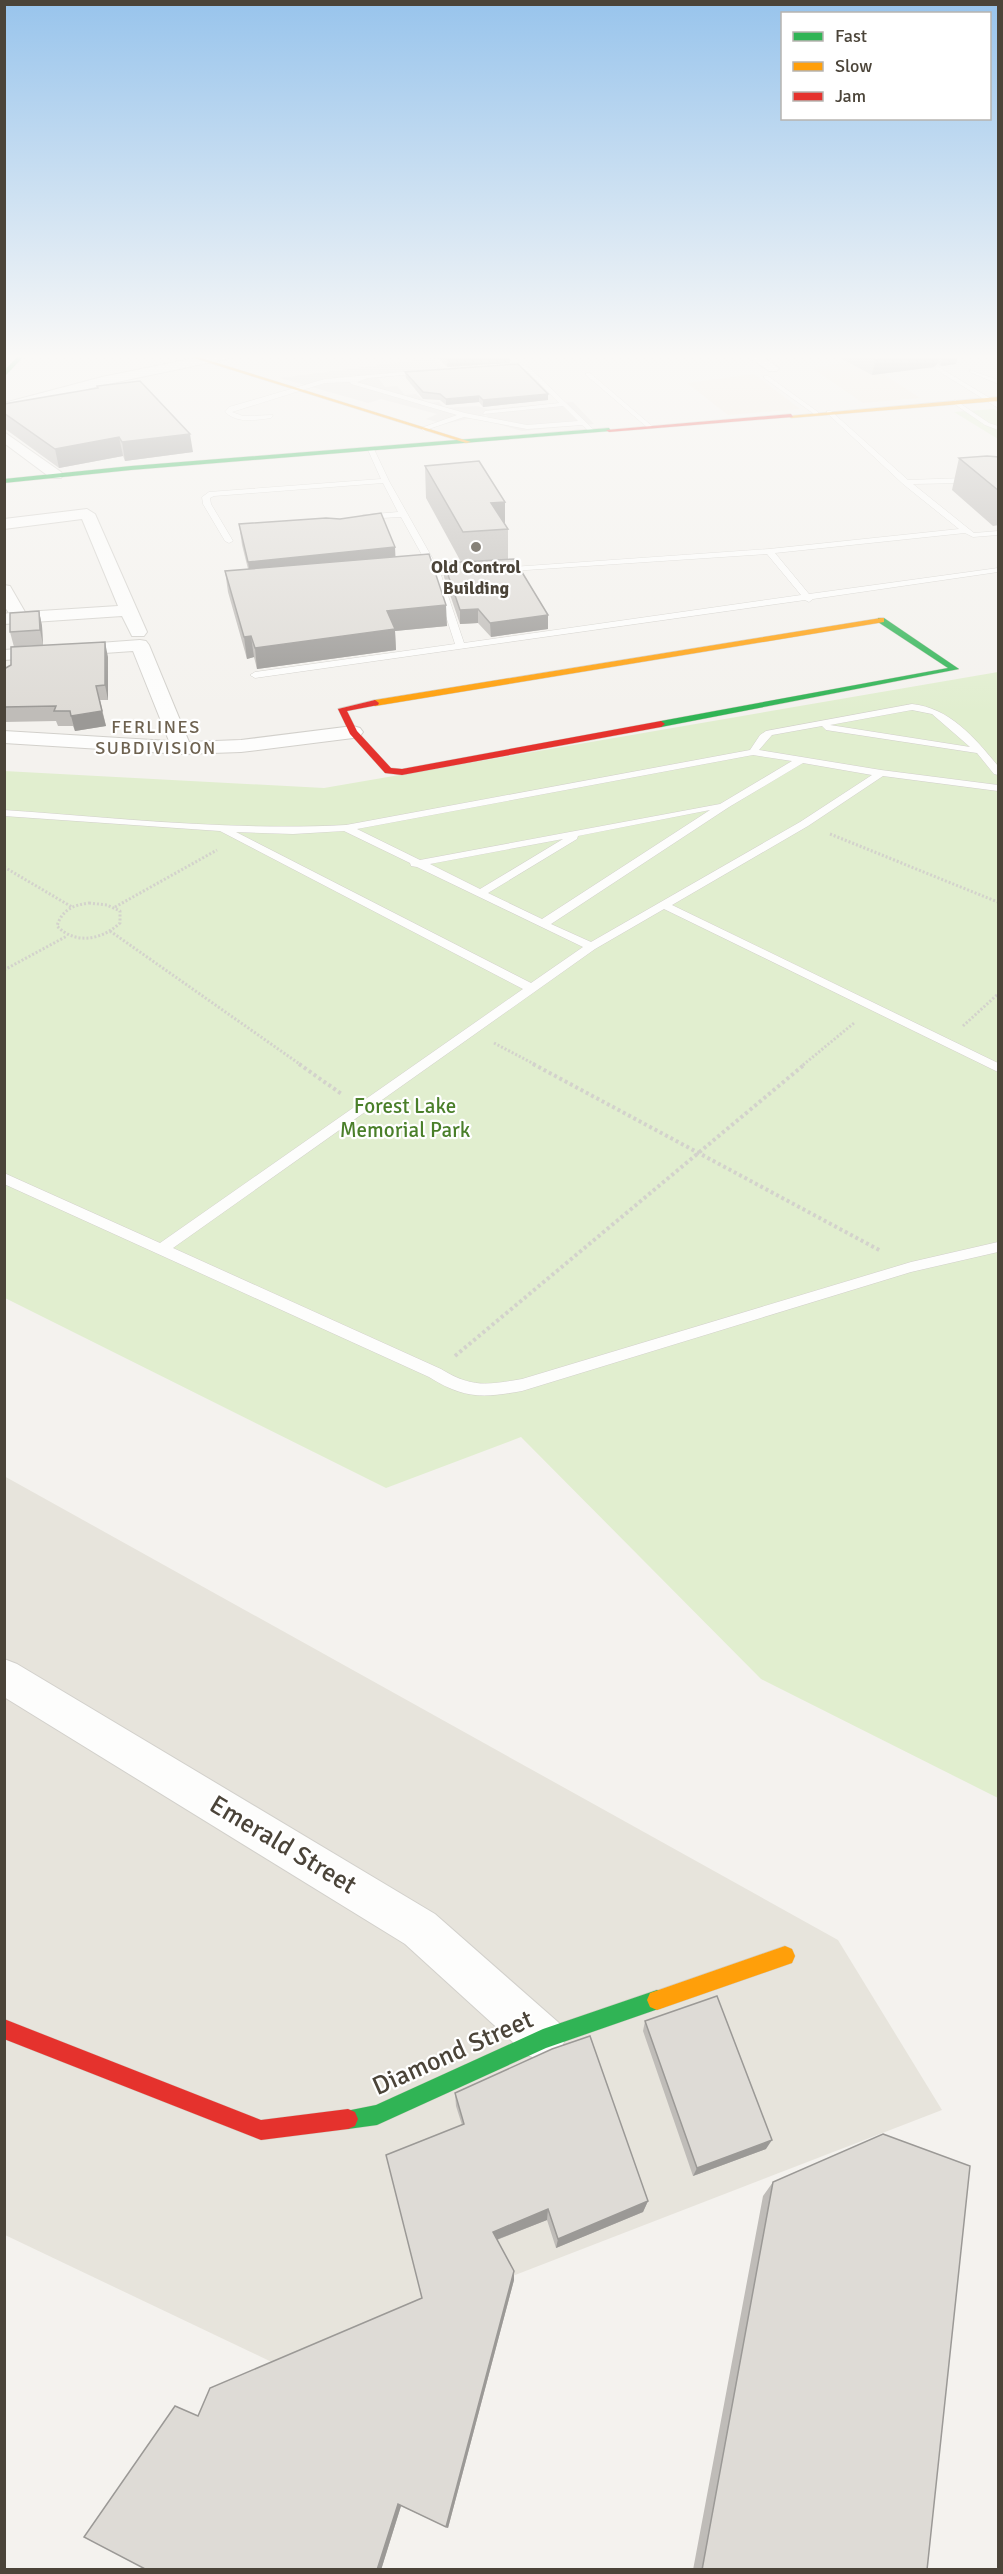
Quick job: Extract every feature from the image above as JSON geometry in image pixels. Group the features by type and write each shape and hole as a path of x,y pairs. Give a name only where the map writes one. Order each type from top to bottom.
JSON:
{"main road":[{"path":"4,481 68,473"},
{"path":"881,621 956,669 402,772 388,771 353,732 342,709 881,621"},
{"name":"Diamond Street","path":"4,2029 261,2130 377,2115 543,2039 785,1956"}],"street":[{"path":"4,524 87,514 138,632"},
{"path":"4,590 12,619 128,610"},
{"path":"4,655 140,645 182,748"},
{"path":"4,737 182,748 241,746 353,732"},
{"name":"Emerald Street","path":"4,1676 420,1929 543,2039"}],"lane":[{"path":"382,473 435,571 460,645"},
{"path":"895,473 966,531 973,535 999,533"},
{"path":"229,541 207,504 206,497 212,494 385,481"},
{"path":"906,482 959,481 990,483 999,487"},
{"path":"358,518 370,520 405,514"},
{"path":"224,530 235,529"},
{"path":"489,570 769,551 966,531"},
{"path":"769,551 809,599"},
{"path":"421,570 468,572"},
{"path":"255,675 460,645 809,599 999,570"},
{"path":"753,752 763,737 769,733 912,707 926,708 935,712 981,751 999,772"},
{"path":"814,725 981,751"},
{"path":"4,813 219,828 293,831 346,828 753,752 881,774 999,788"},
{"path":"543,924 725,805 801,760"},
{"path":"162,1249 591,947 804,824 881,774"},
{"path":"415,864 725,805"},
{"path":"219,828 533,989"},
{"path":"346,828 415,864 591,947"},
{"path":"479,894 581,832"},
{"path":"662,904 999,1068"},
{"path":"4,1178 435,1373 458,1388 484,1392 522,1386 911,1267 999,1246"}],"path":[{"path":"804,824 999,902"},
{"path":"115,907 238,838"},
{"path":"4,867 72,907"},
{"path":"4,970 67,936 86,938 110,931 122,917 115,907 97,902 72,907 57,920 57,926 67,936"},
{"path":"110,931 361,1107"},
{"path":"946,1042 999,994"},
{"path":"435,1373 873,1007"},
{"path":"471,1030 911,1267"}],"shaded area":[{"path":"4,1476 838,1940 942,2110 280,2366 5,2235"}],"green space":[{"name":"Forest Lake Memorial Park","path":"998,672 998,1798 761,1679 521,1437 386,1488 5,1298 4,771 324,788"}],"building":[{"path":"429,473 487,473 505,502 491,503 508,529 463,532"},
{"path":"977,473 999,473 999,491"},
{"path":"381,513 395,547 248,562 239,524 340,519"},
{"path":"429,554 446,605 387,611 395,629 255,648 251,636 244,637 225,571"},
{"path":"514,559 548,615 490,623 478,609 460,610 444,563"},
{"path":"39,611 40,630 10,632 10,613"},
{"path":"105,642 105,685 96,686 102,711 71,716 70,711 54,711 56,706 4,707 4,669 11,665 11,647"},
{"path":"717,1996 772,2140 697,2168 645,2021"},
{"path":"590,2036 648,2201 558,2239 548,2209 493,2232 514,2271 446,2527 398,2504 377,2570 147,2570 84,2537 175,2406 198,2416 210,2388 422,2298 386,2155 464,2124 455,2093 552,2049"},
{"path":"883,2134 970,2166 927,2570 702,2570 773,2182"}],"traffic: fast":[{"path":"4,481 81,473"},
{"path":"661,724 955,669 881,620"},
{"path":"348,2119 377,2115 543,2039 657,2000"}],"traffic: slow":[{"path":"375,703 881,620"},
{"path":"657,2000 785,1956"}],"traffic: jam":[{"path":"375,703 342,709 353,732 388,771 402,772 661,724"},
{"path":"4,2029 261,2130 348,2119"}],"place":[{"name":"Old Control Building","path":"476,547"}],"district":[{"name":"FERLINES SUBDIVISION","path":"156,737"}]}
